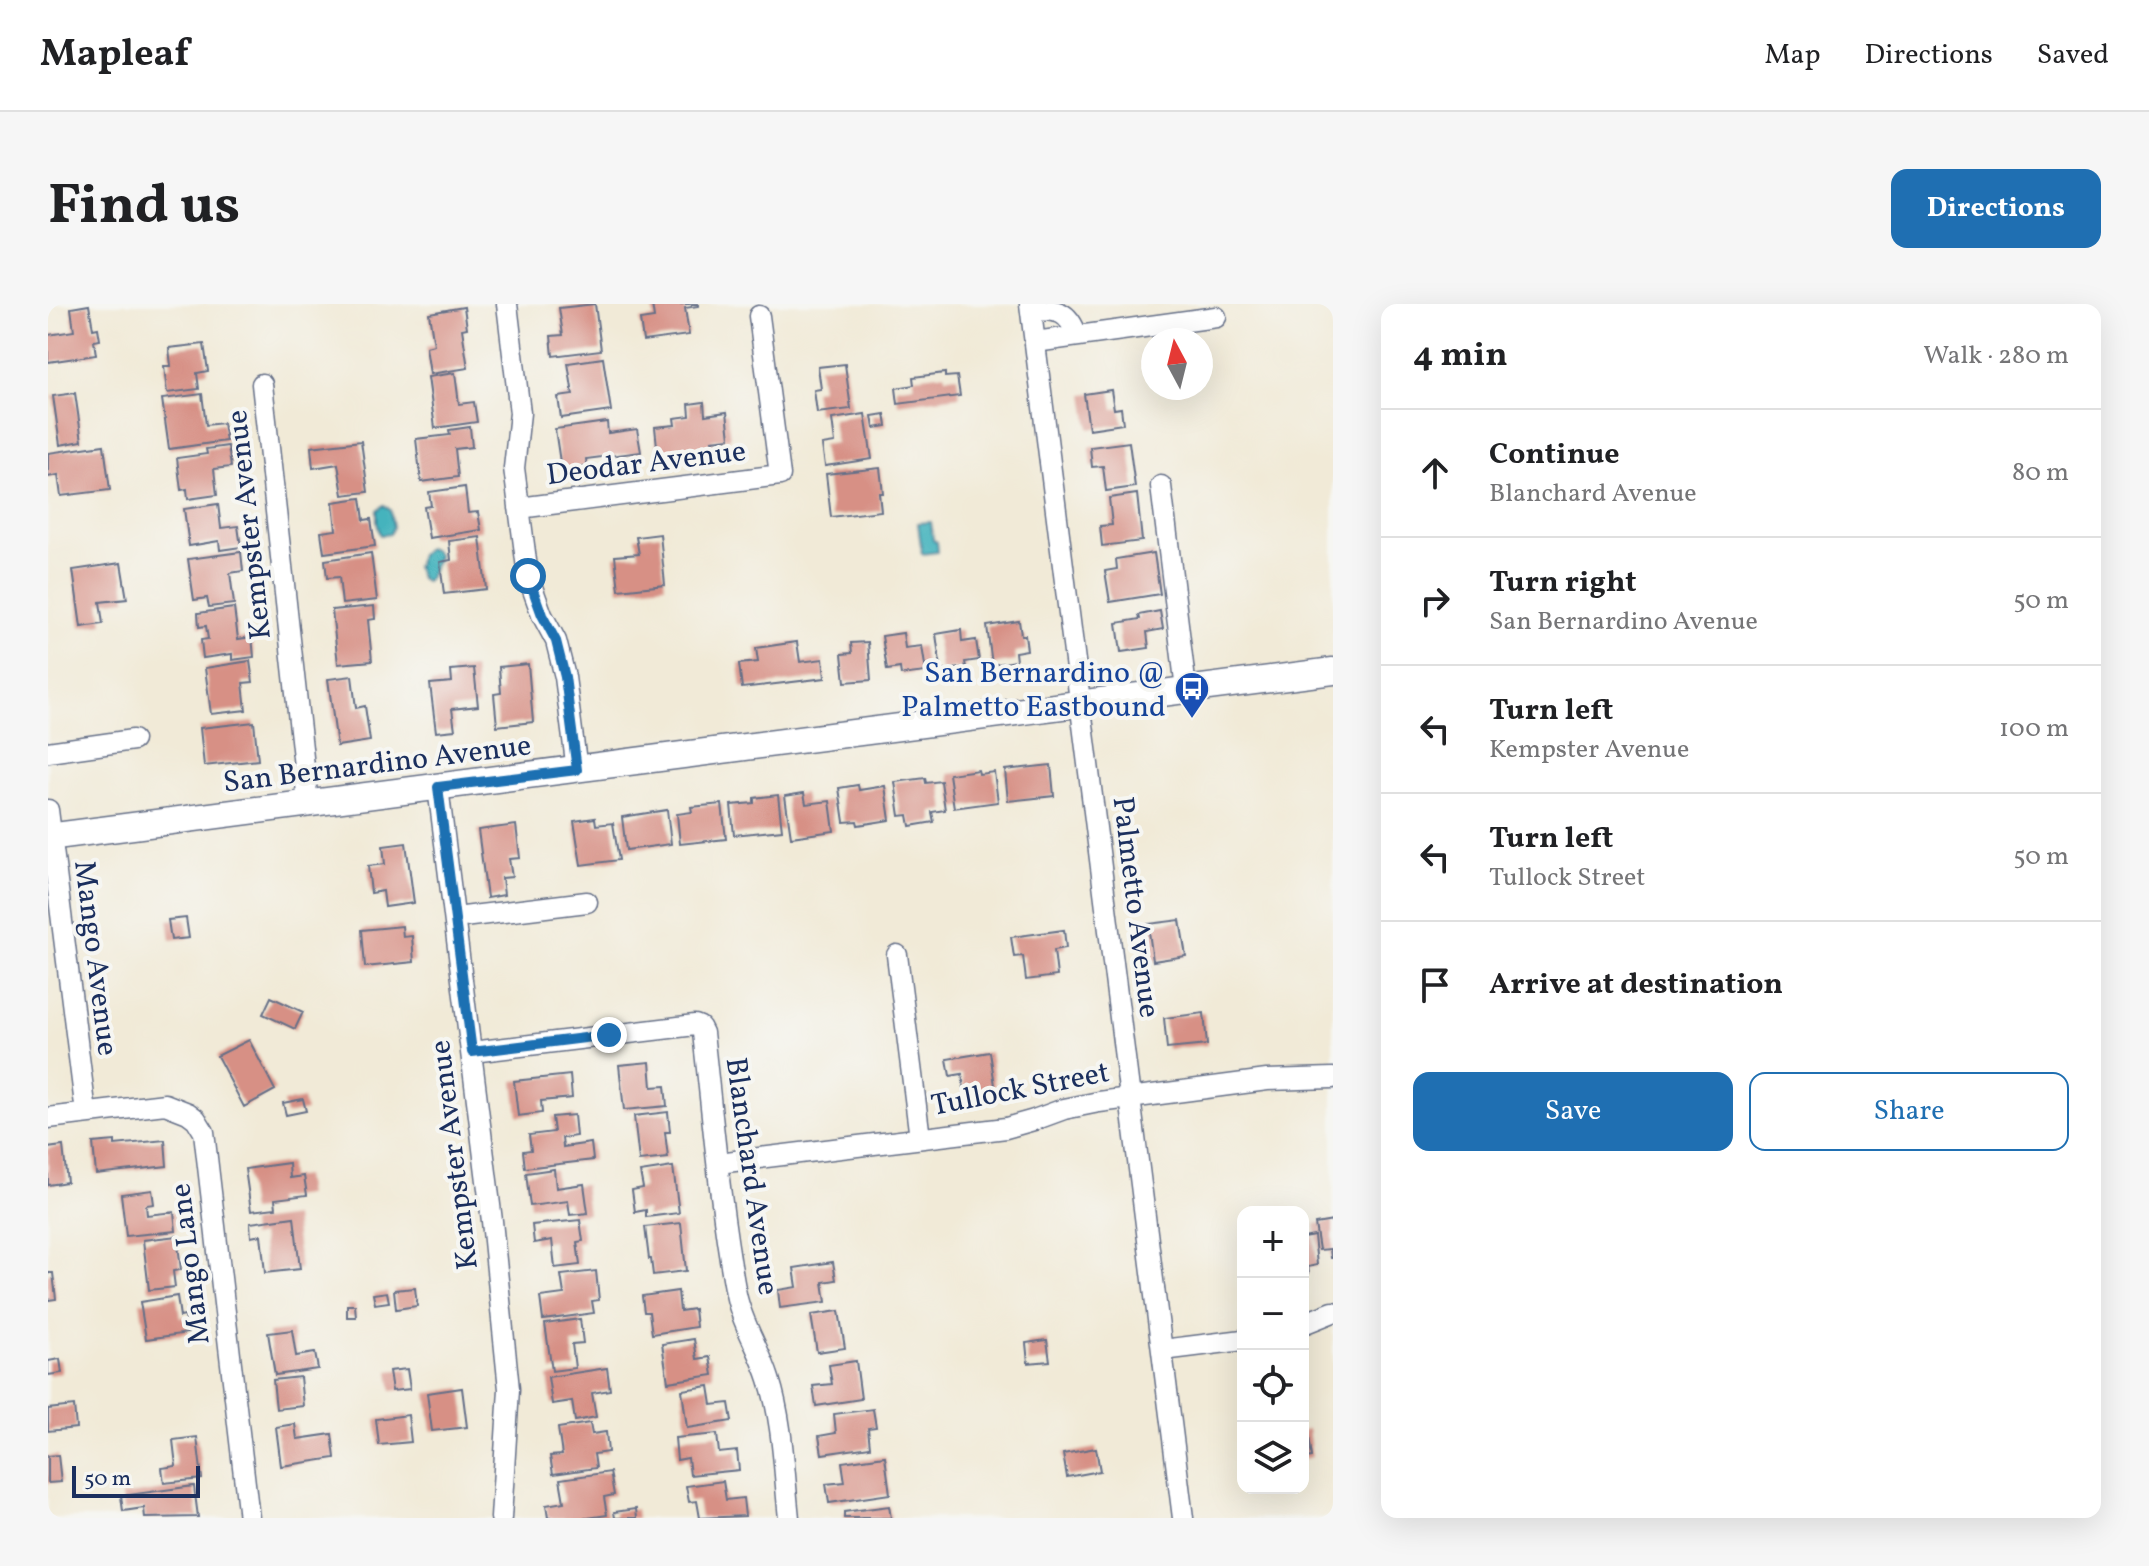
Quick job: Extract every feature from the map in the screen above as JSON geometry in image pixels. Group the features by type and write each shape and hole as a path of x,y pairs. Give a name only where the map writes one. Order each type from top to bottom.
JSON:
{"main road":[{"name":"San Bernardino Avenue","path":"50,837 1333,671"}],"street":[{"path":"507,304 520,413 514,468 528,576 542,615 556,641 565,677 577,770"},
{"path":"1030,307 1062,313 1074,325 1077,336"},
{"name":"Palmetto Avenue","path":"1030,307 1183,1518"},
{"name":"Deodar Avenue","path":"519,508 780,475 759,316"},
{"path":"1035,342 1216,317"},
{"name":"Kempster Avenue","path":"262,384 308,803"},
{"path":"1161,486 1186,689"},
{"path":"48,752 133,740"},
{"name":"Kempster Avenue","path":"438,787 492,1221 509,1389 501,1518"},
{"name":"Mango Avenue","path":"48,810 86,1113"},
{"path":"455,918 587,902"},
{"path":"897,955 920,1138"},
{"name":"Blanchard Avenue","path":"472,1052 695,1025 700,1027 739,1307 769,1378 776,1408 789,1518"},
{"name":"Tullock Street","path":"718,1163 1006,1128 1064,1109 1131,1098 1267,1080 1333,1078"},
{"name":"Mango Lane","path":"48,1118 165,1104 188,1113 204,1132 249,1518"},
{"path":"1309,1322 1333,1312"},
{"path":"1163,1350 1237,1341"}],"water":[{"path":"384,505 390,510 393,527 390,534 380,535 377,510"},
{"path":"931,522 938,552 922,554 918,523"},
{"path":"427,548 434,550 438,556 426,581 421,579 416,568 420,555"}],"building":[{"path":"595,304 601,350 553,356 551,336 563,335 559,308"},
{"path":"652,304 698,304 685,308 689,335 643,341 640,320 654,318"},
{"path":"89,305 93,329 98,328 100,340 94,341 96,355 48,362 48,335 74,331 71,308"},
{"path":"464,307 467,328 462,329 468,368 430,374 426,347 434,345 429,313"},
{"path":"204,344 208,371 197,373 199,389 167,393 164,366 171,366 169,348"},
{"path":"603,358 611,411 561,418 558,397 573,395 568,363"},
{"path":"845,364 851,409 817,413 814,390 821,389 818,367"},
{"path":"455,373 459,404 474,402 477,422 435,428 428,377"},
{"path":"945,373 945,377 957,376 960,396 898,404 896,388 914,385 913,377"},
{"path":"1111,390 1114,409 1121,408 1123,424 1089,429 1084,394"},
{"path":"75,393 82,441 60,445 53,396"},
{"path":"202,394 206,425 223,423 226,441 169,449 162,399"},
{"path":"704,402 705,415 727,412 730,438 712,440 713,450 658,456 655,427 675,425 674,418 690,416 689,404"},
{"path":"865,414 872,459 825,466 822,445 835,443 832,419"},
{"path":"885,414 887,426 874,428 872,416"},
{"path":"607,422 608,433 637,429 641,452 586,459 587,466 561,469 555,429"},
{"path":"470,427 472,447 455,449 458,477 421,482 416,439 450,435 449,430"},
{"path":"361,441 368,492 343,495 338,464 313,468 311,447"},
{"path":"1129,442 1135,487 1106,491 1103,466 1092,467 1090,447"},
{"path":"104,445 110,490 61,496 58,475 48,477 48,453"},
{"path":"228,446 231,467 214,469 217,495 188,499 187,489 181,490 177,458 207,454 206,449"},
{"path":"880,468 883,493 879,493 881,511 831,517 826,474"},
{"path":"465,487 468,513 478,512 481,530 429,538 424,507 431,506 429,492"},
{"path":"1137,494 1142,541 1102,546 1100,526 1112,525 1109,498"},
{"path":"361,498 364,520 371,519 375,546 324,553 321,532 336,530 333,502"},
{"path":"218,504 221,528 238,526 241,547 220,550 219,541 189,546 184,509"},
{"path":"660,534 665,585 619,590 615,556 639,554 636,537"},
{"path":"480,537 486,589 444,594 440,562 451,560 449,541"},
{"path":"241,552 243,571 230,573 234,604 209,607 207,598 194,600 188,559"},
{"path":"371,553 377,600 342,604 339,577 327,578 325,560"},
{"path":"1154,553 1160,594 1110,602 1105,571 1117,569 1116,559"},
{"path":"121,563 127,599 100,602 103,624 81,627 73,570"},
{"path":"374,606 375,619 368,620 372,661 338,664 332,610"},
{"path":"234,608 238,639 252,637 254,657 232,660 232,654 203,658 201,640 208,639 206,626 199,627 198,613"},
{"path":"1160,611 1163,629 1147,632 1149,648 1121,652 1117,623"},
{"path":"1019,621 1027,650 1015,652 1016,661 992,665 987,626"},
{"path":"961,630 962,642 976,640 979,660 965,662 966,667 941,671 936,634"},
{"path":"903,633 905,648 922,646 926,672 901,675 900,668 887,670 882,636"},
{"path":"797,642 800,662 823,659 825,678 742,688 739,664 758,662 756,648"},
{"path":"868,642 871,680 845,682 842,654 852,653 851,643"},
{"path":"250,661 253,682 243,683 246,710 211,714 205,668"},
{"path":"528,664 533,722 497,726 494,694 501,693 499,667"},
{"path":"474,668 478,706 452,709 455,730 436,732 430,684 452,682 451,670"},
{"path":"352,676 356,708 365,706 370,741 337,746 328,679"},
{"path":"254,722 258,760 204,766 200,728"},
{"path":"1051,765 1054,796 1008,801 1005,770"},
{"path":"978,770 979,774 994,772 998,802 954,808 949,774"},
{"path":"925,778 926,783 941,781 945,810 932,812 934,822 910,826 908,815 900,816 895,782"},
{"path":"858,785 859,790 885,786 890,820 858,825 857,821 844,822 839,788"},
{"path":"804,793 806,804 830,801 834,831 791,837 785,796"},
{"path":"778,795 782,830 734,835 731,805 754,803 754,798"},
{"path":"722,804 726,839 680,844 677,814 692,812 691,807"},
{"path":"667,810 671,844 626,850 622,817"},
{"path":"595,818 596,825 613,823 619,860 581,865 574,821"},
{"path":"516,825 520,858 509,859 512,877 502,878 504,895 487,898 478,830"},
{"path":"406,843 414,903 385,907 383,891 371,893 368,866 385,864 383,846"},
{"path":"186,918 189,938 171,940 168,920"},
{"path":"1180,920 1186,956 1153,961 1148,924"},
{"path":"402,926 403,937 412,936 414,962 365,967 362,930"},
{"path":"1064,930 1066,948 1054,950 1057,976 1026,980 1023,956 1014,957 1011,937"},
{"path":"271,997 303,1012 295,1029 263,1014"},
{"path":"1204,1013 1207,1045 1167,1049 1164,1018"},
{"path":"249,1040 275,1090 244,1107 217,1056"},
{"path":"990,1052 996,1092 965,1096 962,1074 950,1076 947,1059"},
{"path":"650,1062 652,1087 665,1086 667,1106 624,1110 619,1065"},
{"path":"570,1075 572,1098 541,1101 542,1113 518,1116 514,1081"},
{"path":"303,1099 306,1111 286,1115 283,1103"},
{"path":"668,1112 670,1132 665,1132 668,1158 639,1161 634,1116"},
{"path":"574,1115 576,1136 562,1138 563,1147 591,1143 593,1160 525,1168 523,1151 531,1150 529,1135 554,1132 552,1117"},
{"path":"165,1140 167,1166 96,1174 93,1143 115,1141 115,1145"},
{"path":"63,1146 67,1182 48,1185 48,1148"},
{"path":"289,1163 290,1178 304,1176 307,1195 275,1199 276,1208 251,1211 245,1169"},
{"path":"673,1167 679,1213 646,1217 646,1210 635,1212 632,1190 643,1188 640,1172"},
{"path":"554,1169 556,1188 584,1184 588,1213 570,1215 568,1201 530,1206 526,1173"},
{"path":"152,1190 154,1204 146,1205 147,1215 174,1212 176,1231 126,1236 121,1194"},
{"path":"294,1217 300,1269 265,1273 261,1235 251,1237 250,1223"},
{"path":"580,1220 583,1241 577,1242 580,1265 555,1268 552,1240 534,1243 532,1225"},
{"path":"1333,1221 1331,1258 1330,1249 1319,1250 1315,1224"},
{"path":"681,1223 686,1271 653,1275 645,1227"},
{"path":"177,1236 181,1270 173,1271 175,1287 149,1290 143,1240"},
{"path":"1314,1236 1317,1265 1309,1267 1309,1237"},
{"path":"833,1262 836,1280 823,1282 826,1302 780,1308 778,1290 797,1287 794,1268"},
{"path":"596,1271 599,1300 592,1301 594,1313 543,1320 540,1297 564,1294 561,1275"},
{"path":"48,1273 53,1273 56,1299 48,1300"},
{"path":"415,1288 417,1306 396,1309 394,1290"},
{"path":"678,1291 680,1311 694,1309 696,1327 652,1334 649,1312 644,1312 642,1296"},
{"path":"387,1292 389,1302 375,1304 373,1294"},
{"path":"177,1296 180,1317 185,1316 188,1333 146,1339 140,1302"},
{"path":"347,1305 355,1305 356,1317 347,1317"},
{"path":"839,1311 845,1348 817,1352 811,1315"},
{"path":"580,1319 583,1343 572,1344 575,1368 552,1371 545,1324"},
{"path":"292,1330 296,1356 315,1353 318,1369 275,1375 268,1333"},
{"path":"694,1339 697,1359 710,1357 713,1375 668,1382 662,1344"},
{"path":"1047,1340 1050,1361 1028,1363 1026,1343"},
{"path":"60,1359 62,1373 48,1375 48,1361"},
{"path":"856,1361 861,1399 816,1406 813,1386 832,1384 829,1365"},
{"path":"607,1368 610,1390 592,1393 596,1417 575,1421 572,1401 552,1404 548,1377"},
{"path":"407,1369 410,1389 392,1391 389,1371"},
{"path":"300,1377 303,1406 276,1409 273,1380"},
{"path":"709,1386 712,1405 729,1403 732,1421 687,1428 682,1390"},
{"path":"462,1388 467,1427 432,1431 427,1393"},
{"path":"74,1406 76,1428 48,1431 48,1409"},
{"path":"873,1409 876,1427 868,1428 870,1447 822,1454 819,1436 836,1433 834,1414"},
{"path":"408,1415 411,1442 379,1445 376,1419"},
{"path":"590,1423 592,1434 606,1432 608,1452 594,1454 596,1468 553,1474 550,1456 562,1455 558,1428"},
{"path":"295,1424 297,1439 332,1434 335,1458 281,1466 276,1427"},
{"path":"717,1434 719,1453 737,1451 739,1470 690,1475 688,1458 677,1460 675,1438"},
{"path":"197,1437 202,1479 164,1483 162,1468 176,1466 173,1440"},
{"path":"1096,1448 1100,1471 1067,1477 1063,1454"},
{"path":"58,1455 61,1482 48,1483 48,1456"},
{"path":"885,1456 890,1494 829,1503 826,1484 845,1482 842,1462"},
{"path":"610,1472 614,1495 604,1497 607,1515 548,1518 546,1505 564,1502 560,1479"},
{"path":"723,1481 726,1500 743,1498 745,1516 700,1518 697,1501 689,1502 686,1486"},
{"path":"194,1486 198,1517 145,1518 144,1508 123,1511 121,1496"},
{"path":"889,1506 891,1518 844,1518 844,1512"},
{"path":"636,1509 637,1518 615,1518 614,1512"}],"place":[{"name":"San Bernardino @ Palmetto Eastbound","path":"1192,720"}],"route":[{"path":"528,576 542,615 556,641 565,677 577,770 438,787 472,1052 609,1035"}]}
